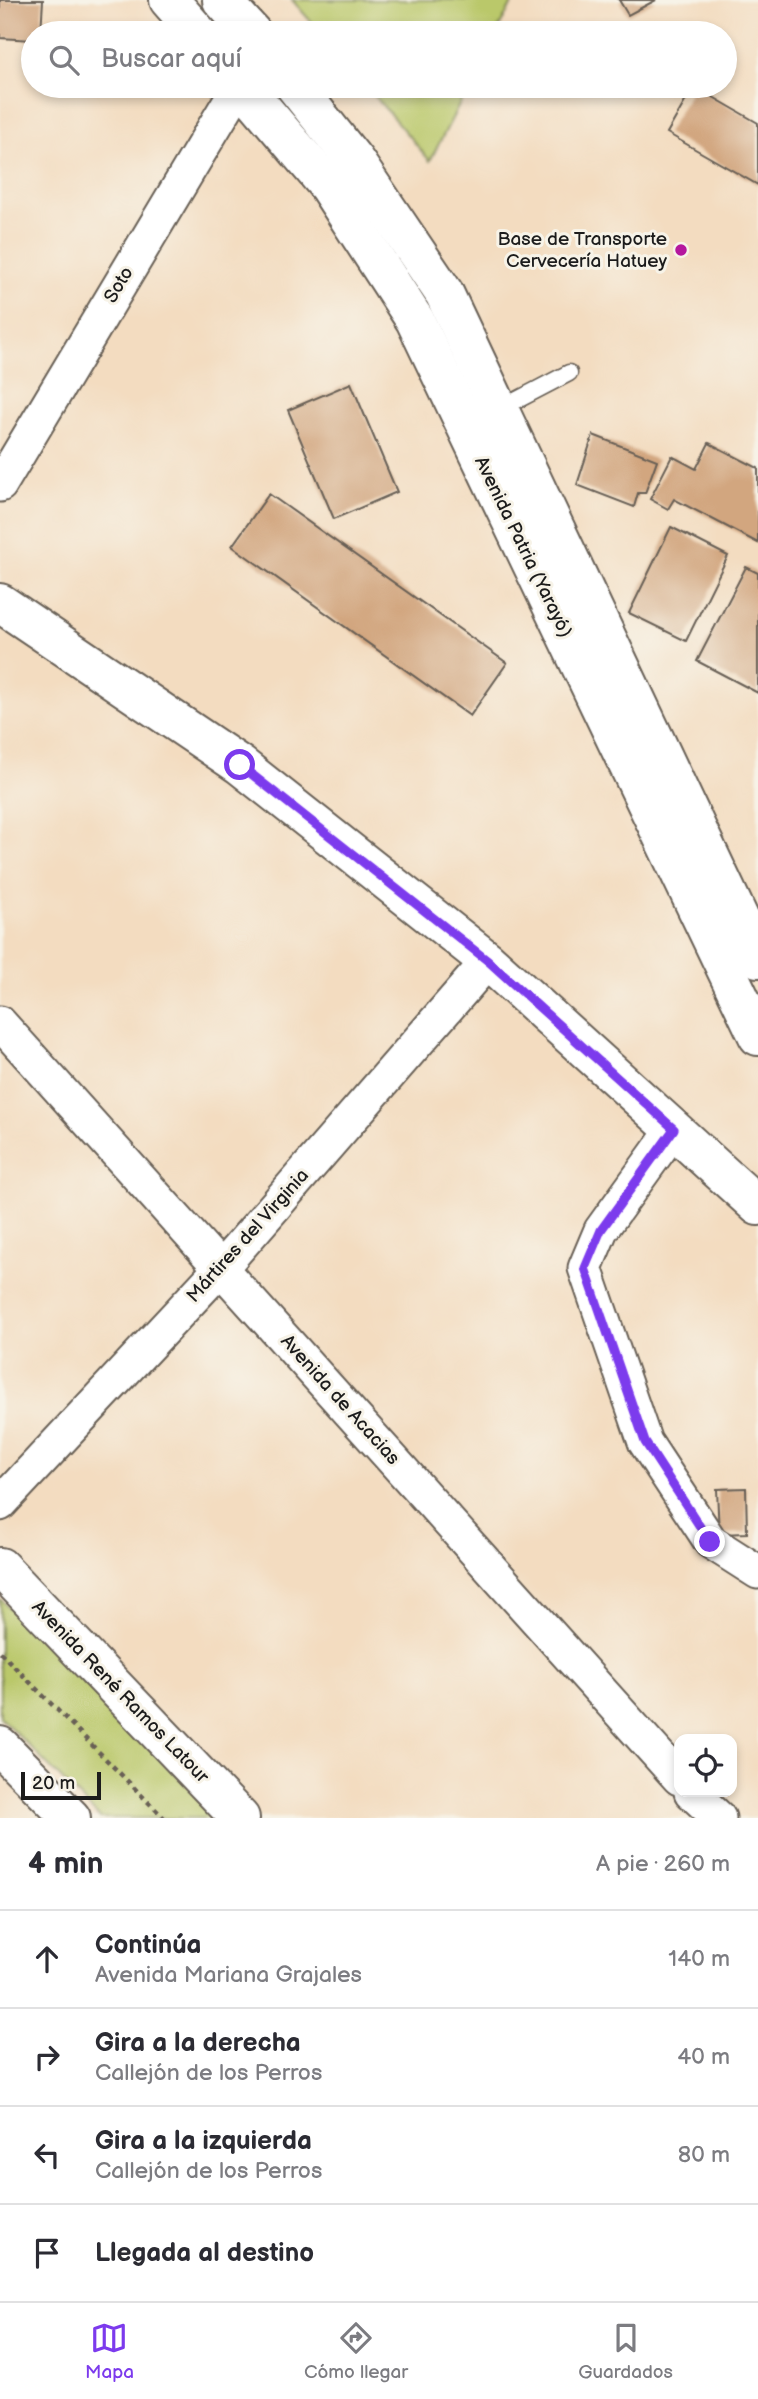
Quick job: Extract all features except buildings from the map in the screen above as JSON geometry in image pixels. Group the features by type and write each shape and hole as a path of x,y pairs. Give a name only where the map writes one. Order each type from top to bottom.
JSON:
{"main road":[{"path":"169,0 187,21"},
{"path":"222,0 241,21"},
{"name":"Avenida Patria (Yarayó)","path":"251,98 328,186 415,320 758,1036"},
{"name":"Avenida Patria (Yarayó)","path":"305,98 354,160 444,293 758,958"},
{"path":"0,603 240,765 488,961 758,1206"},
{"name":"Avenida René Ramos Latour","path":"0,1567 240,1818"},
{"path":"0,1746 71,1818"}],"street":[{"name":"Soto","path":"0,485 234,98"},
{"name":"Mártires del Virginia","path":"0,1504 222,1268 488,961"},
{"name":"Avenida de Acacias","path":"0,1023 674,1773"},
{"path":"674,1129 601,1230 585,1268 645,1442 710,1542 758,1572"},
{"path":"696,1797 719,1818"}],"lane":[{"path":"500,409 569,373"}],"path":[{"path":"0,1652 164,1818"}],"green space":[{"path":"292,0 514,0 503,21 310,21"},
{"path":"376,98 463,98 430,161"},
{"path":"0,1600 220,1818 100,1818 0,1717"}],"place":[{"name":"Base de Transporte Cervecería Hatuey","path":"681,250"}],"route":[{"path":"240,765 488,961 674,1129 601,1230 585,1268 645,1442 710,1542"}]}
